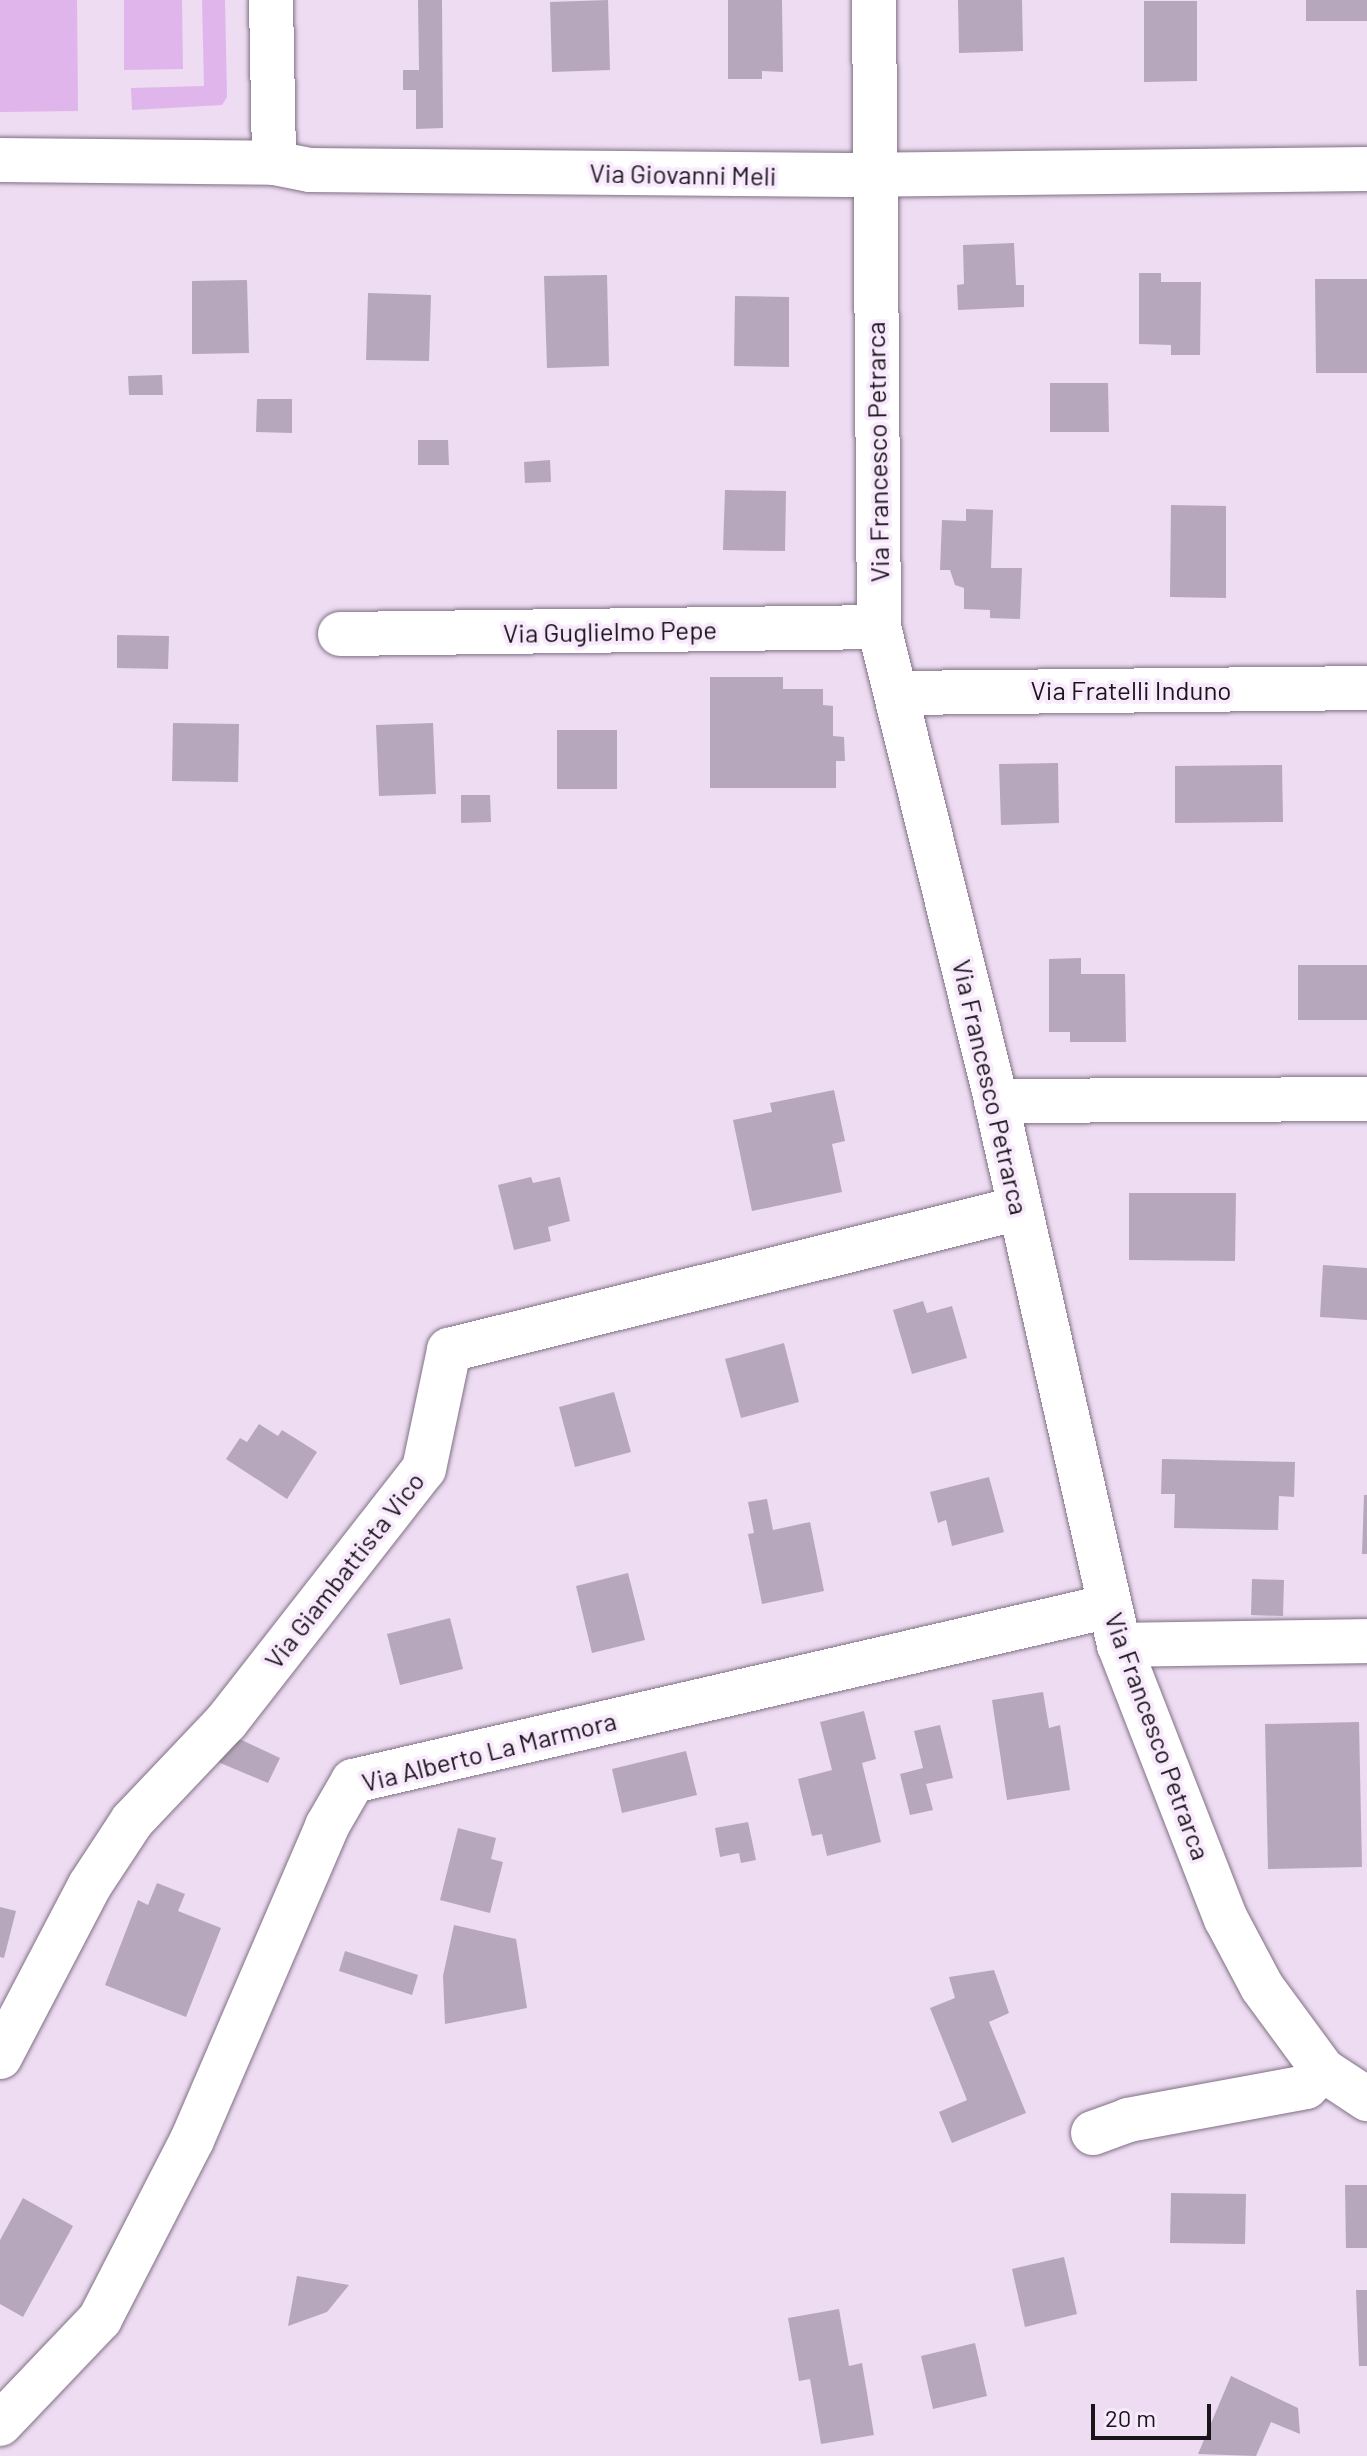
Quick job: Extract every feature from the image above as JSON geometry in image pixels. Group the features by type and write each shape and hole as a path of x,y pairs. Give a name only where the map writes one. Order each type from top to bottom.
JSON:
{"street":[{"path":"271,0 274,163"},
{"name":"Via Francesco Petrarca","path":"874,0 879,627 996,1101 1114,1625 1226,1919 1262,1987 1323,2070 1367,2099"},
{"name":"Via Giovanni Meli","path":"0,160 274,163 310,170 874,175 1367,169"},
{"name":"Via Guglielmo Pepe","path":"340,634 879,627"},
{"name":"Via Fratelli Induno","path":"896,693 1367,688"},
{"path":"996,1101 1367,1099"},
{"name":"Via Giambattista Vico","path":"0,2057 90,1885 132,1821 226,1722 424,1469 449,1350 1020,1208"},
{"path":"1114,1625 1367,1641"},
{"name":"Via Alberto La Marmora","path":"0,2424 100,2319 192,2140 327,1826 353,1781 1114,1625"},
{"path":"1093,2133 1128,2120 1306,2087 1323,2070"}],"shaded area":[{"path":"0,0 77,0 78,111 0,112"},
{"path":"124,0 182,0 183,69 124,70"},
{"path":"202,0 225,0 227,97 222,105 132,110 131,88 204,86"}],"building":[{"path":"418,0 442,0 443,128 416,129 416,90 403,90 403,70 419,70"},
{"path":"608,0 610,70 552,72 550,2"},
{"path":"728,0 782,0 783,72 762,71 762,79 728,79"},
{"path":"958,0 1022,0 1023,51 959,53"},
{"path":"1306,0 1367,0 1367,21 1306,21"},
{"path":"1144,1 1197,1 1197,81 1144,82"},
{"path":"1014,243 1016,285 1024,285 1024,307 958,310 957,285 964,284 963,245"},
{"path":"1139,273 1161,273 1161,282 1201,282 1200,355 1171,355 1171,345 1139,344"},
{"path":"607,275 609,366 547,368 544,276"},
{"path":"1315,279 1367,279 1367,373 1316,373"},
{"path":"247,280 249,353 192,354 192,281"},
{"path":"368,293 431,295 429,361 366,360"},
{"path":"735,296 789,297 789,367 734,366"},
{"path":"162,375 163,395 129,395 128,376"},
{"path":"1050,383 1108,383 1109,432 1050,432"},
{"path":"257,399 292,399 292,433 256,432"},
{"path":"418,440 448,440 449,465 418,465"},
{"path":"550,460 551,482 525,483 524,462"},
{"path":"725,490 786,491 785,551 723,550"},
{"path":"1171,505 1226,506 1226,598 1170,597"},
{"path":"966,509 993,510 991,568 1022,568 1020,619 990,618 990,610 964,609 964,588 955,585 950,570 940,570 942,520 966,521"},
{"path":"117,635 169,636 168,669 117,668"},
{"path":"710,677 783,677 783,689 823,689 823,705 833,706 833,736 844,737 845,761 836,761 836,788 710,788"},
{"path":"173,723 239,724 238,782 172,781"},
{"path":"433,723 436,794 379,796 376,725"},
{"path":"557,730 617,730 617,789 557,789"},
{"path":"1058,763 1059,823 1001,825 999,764"},
{"path":"1282,765 1283,822 1175,823 1175,766"},
{"path":"461,795 490,795 491,822 461,823"},
{"path":"1081,958 1081,974 1125,974 1126,1042 1070,1042 1070,1032 1049,1032 1049,959"},
{"path":"1298,965 1367,965 1367,1020 1298,1020"},
{"path":"834,1090 845,1141 832,1144 842,1192 752,1211 733,1120 772,1112 770,1103"},
{"path":"531,1177 533,1183 560,1177 570,1221 548,1227 551,1241 514,1250 498,1185"},
{"path":"1129,1193 1236,1193 1235,1261 1129,1260"},
{"path":"1323,1265 1367,1268 1367,1320 1320,1317"},
{"path":"923,1301 927,1313 952,1306 967,1358 912,1374 893,1310"},
{"path":"784,1343 799,1402 741,1418 725,1359"},
{"path":"614,1392 631,1452 575,1467 559,1407"},
{"path":"259,1424 278,1436 282,1430 317,1452 287,1499 226,1459 240,1438 247,1442"},
{"path":"1162,1459 1295,1462 1294,1497 1279,1496 1278,1530 1174,1528 1175,1494 1161,1494"},
{"path":"989,1477 1004,1532 952,1546 946,1520 938,1523 930,1492"},
{"path":"1364,1495 1367,1495 1367,1554 1362,1554"},
{"path":"767,1499 773,1530 810,1522 824,1591 762,1604 748,1534 754,1533 748,1502"},
{"path":"628,1573 645,1640 592,1653 576,1586"},
{"path":"1252,1579 1284,1580 1283,1616 1251,1615"},
{"path":"450,1618 463,1669 400,1685 387,1634"},
{"path":"1043,1692 1049,1728 1060,1725 1070,1790 1007,1800 992,1700"},
{"path":"864,1711 876,1759 862,1763 881,1842 827,1856 822,1834 812,1836 798,1779 832,1770 820,1722"},
{"path":"1359,1722 1362,1867 1268,1869 1265,1724"},
{"path":"940,1725 953,1778 926,1784 933,1810 910,1815 900,1774 923,1768 914,1731"},
{"path":"231,1735 280,1758 268,1783 211,1759"},
{"path":"686,1751 697,1795 622,1813 612,1769"},
{"path":"748,1822 756,1860 741,1863 739,1853 720,1857 715,1828"},
{"path":"458,1828 496,1838 491,1859 503,1862 490,1913 440,1900"},
{"path":"157,1883 185,1894 178,1911 221,1928 186,2017 105,1985 138,1900 148,1905"},
{"path":"0,1907 16,1911 4,1958 0,1957"},
{"path":"454,1925 516,1939 527,2008 445,2024 443,1976"},
{"path":"345,1951 418,1975 412,1995 339,1971"},
{"path":"994,1970 1009,2013 989,2022 1026,2113 952,2143 939,2112 967,2100 930,2008 955,1998 949,1977"},
{"path":"1345,2185 1367,2185 1367,2248 1346,2248"},
{"path":"1171,2193 1246,2194 1245,2244 1170,2243"},
{"path":"23,2198 73,2226 23,2317 0,2304 0,2240"},
{"path":"1064,2257 1077,2314 1025,2327 1012,2269"},
{"path":"297,2276 349,2285 327,2312 288,2326"},
{"path":"1356,2290 1367,2290 1367,2366 1359,2366"},
{"path":"839,2309 849,2366 862,2363 874,2435 821,2444 810,2379 799,2381 788,2318"},
{"path":"975,2343 987,2396 933,2409 921,2356"},
{"path":"1231,2376 1298,2408 1300,2434 1271,2422 1256,2456 1198,2454"}]}
